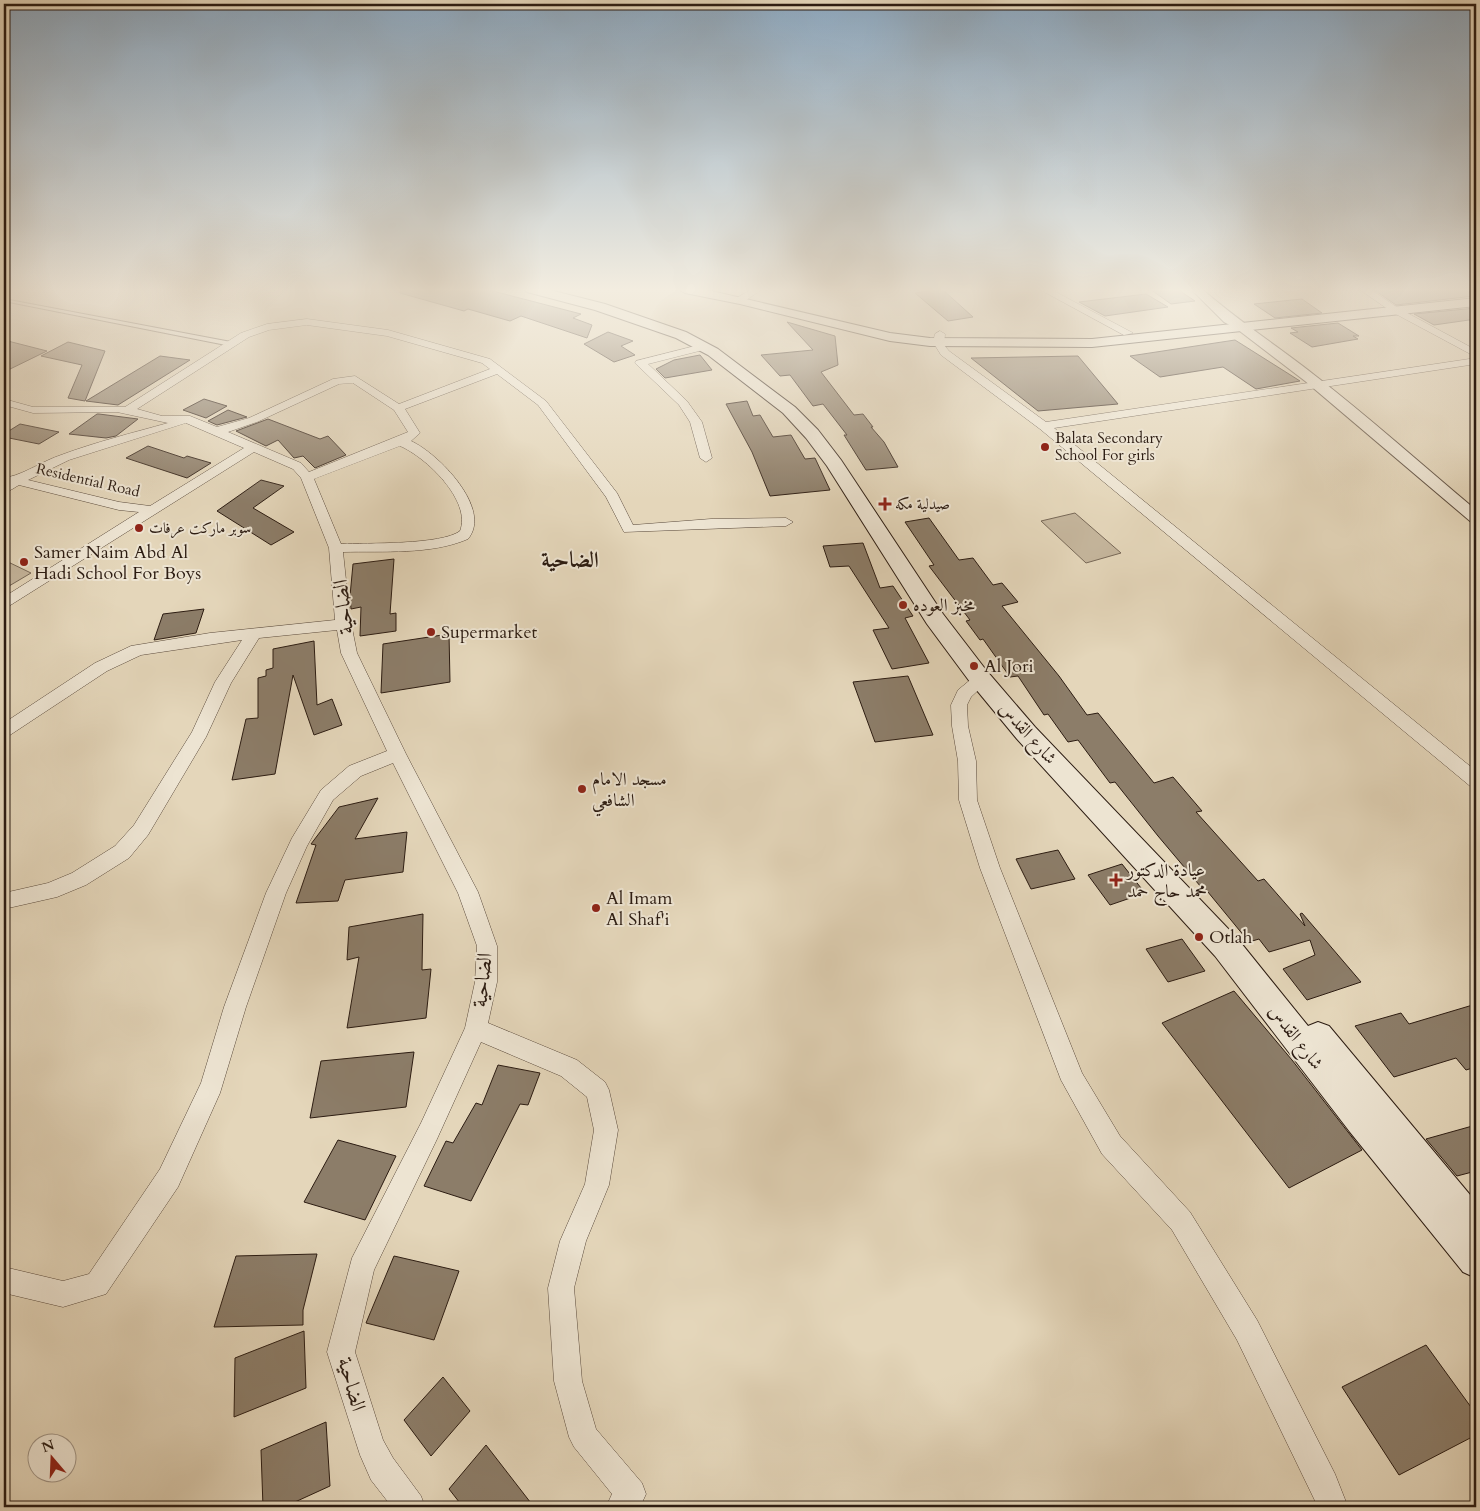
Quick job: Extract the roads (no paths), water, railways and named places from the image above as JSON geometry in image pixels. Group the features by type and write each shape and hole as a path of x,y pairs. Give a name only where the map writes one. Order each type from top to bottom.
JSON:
{"main road":[{"name":"شارع القدس","path":"722,360 752,380 789,410 812,434 835,464 935,618 981,680 1026,733 1226,948 1362,1120 1476,1259"},
{"name":"شارع القدس","path":"746,360 766,373 810,412 860,477 965,639 1011,698 1239,942 1476,1230"}],"street":[{"path":"128,410 207,360"},
{"path":"481,360 486,361 542,403 612,496 629,529 711,523 786,522"},
{"path":"654,360 640,363 683,403 696,422 706,458"},
{"path":"954,360 1044,426 1476,781"},
{"path":"1288,360 1476,518"},
{"path":"1044,426 1476,361"},
{"path":"398,408 498,370"},
{"path":"216,432 253,420 337,381 356,379 398,408 414,433 400,441 307,477"},
{"name":"الضاحية","path":"4,402 23,409 44,411 128,410 161,419 190,420 297,466 307,477 336,548 349,653 397,754 468,892 487,946 486,982 476,1029 429,1131 361,1267 341,1352 370,1445 382,1469 410,1507"},
{"path":"4,490 18,480 70,456 190,420"},
{"path":"336,548 440,542 462,536 468,530 468,511 465,503 432,458 418,448 400,441"},
{"path":"4,603 253,447"},
{"name":"Residential Road","path":"4,479 18,480 118,506 151,510"},
{"path":"4,731 101,666 138,650 210,638 344,624"},
{"path":"4,901 50,891 79,879 122,852 141,830 200,733 223,682 253,635"},
{"path":"981,680 964,694 959,705 960,726 967,761 968,800 990,868 1073,1080 1111,1145 1181,1221 1247,1330 1324,1485 1333,1507"},
{"path":"4,1280 63,1294 97,1285 169,1178 212,1085 235,1007 276,893 299,843 327,795 355,771 397,754"},
{"path":"476,1029 569,1068 597,1090 606,1130 597,1185 573,1241 561,1288 568,1381 584,1437 631,1494 621,1507"}],"place":[{"name":"Balata Secondary School For girls","path":"1045,447"},
{"name":"صيدلية مكه","path":"885,504"},
{"name":"سوبر ماركت عرفات","path":"139,528"},
{"name":"Samer Naim Abd Al Hadi School For Boys","path":"24,562"},
{"name":"مخبز العوده","path":"903,605"},
{"name":"Supermarket","path":"431,632"},
{"name":"Al Jori","path":"974,666"},
{"name":"مسجد الامام الشافعي","path":"582,789"},
{"name":"عيادة الدكتور محمد حاج حمد","path":"1116,880"},
{"name":"Al Imam Al Shaf'i","path":"596,908"},
{"name":"Otlah","path":"1199,937"}],"district":[{"name":"الضاحية","path":"570,559"}]}
